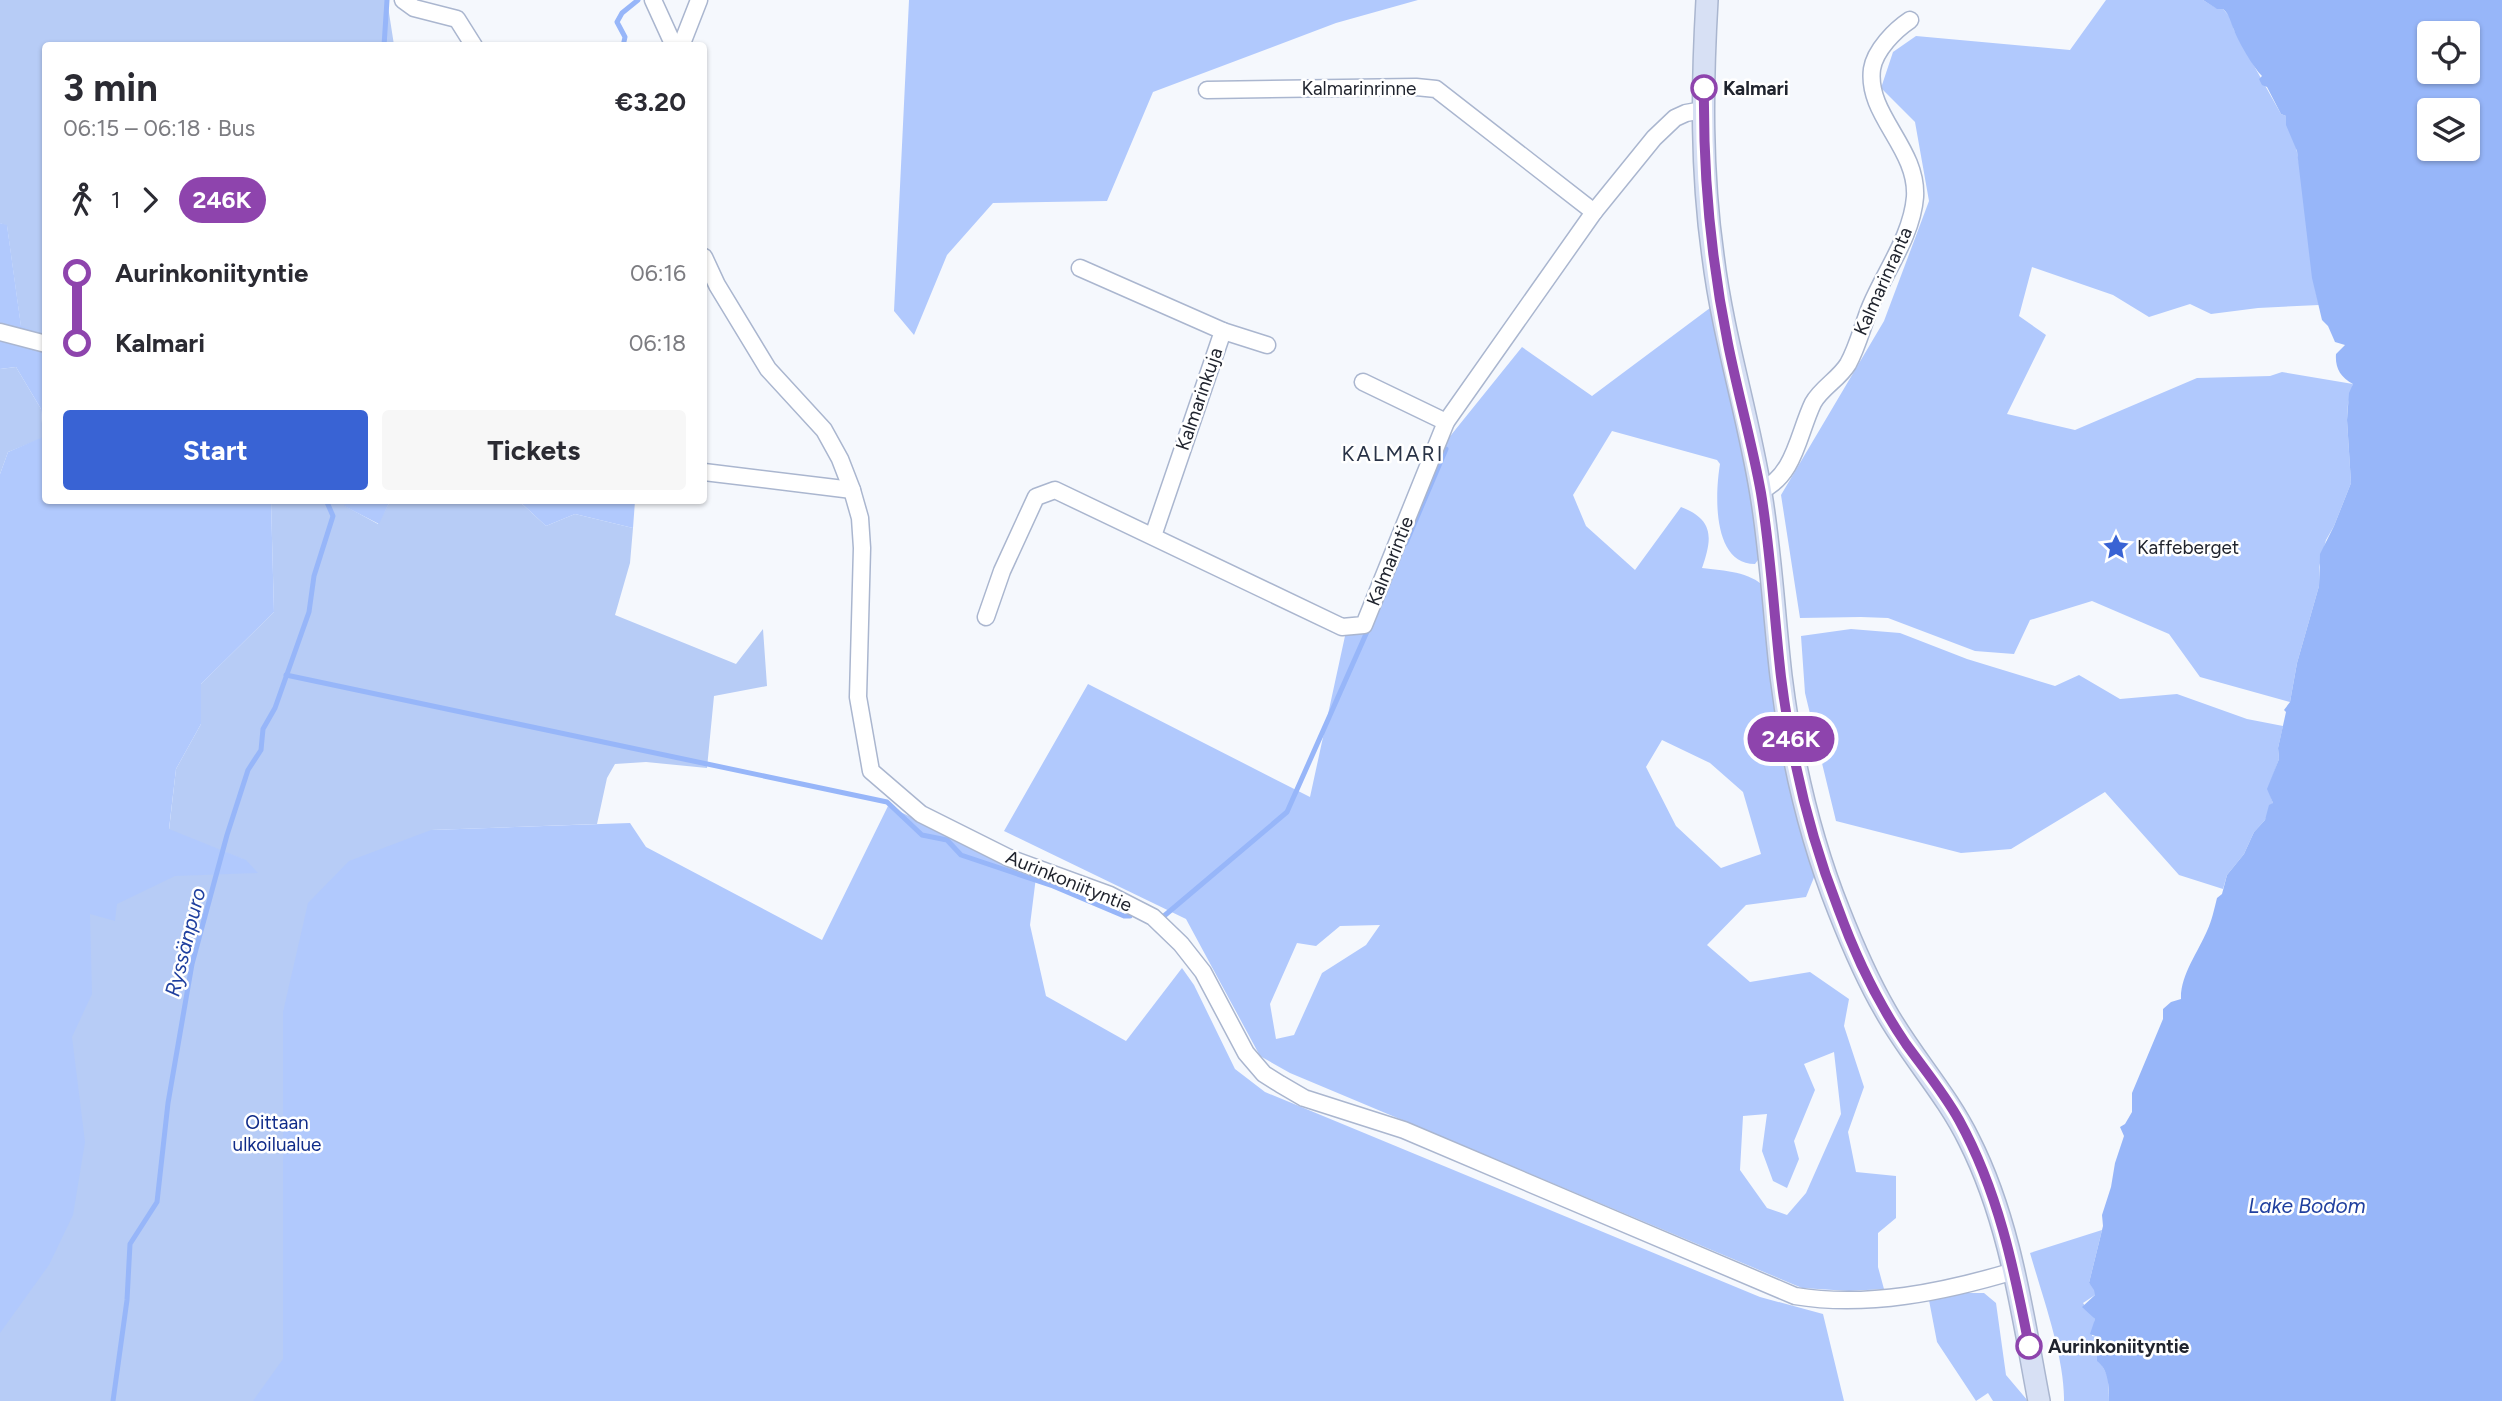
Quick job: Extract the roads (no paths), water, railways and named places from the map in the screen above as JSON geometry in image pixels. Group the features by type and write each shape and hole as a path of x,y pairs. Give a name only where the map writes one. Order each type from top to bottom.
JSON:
{"main road":[{"path":"1707,0 1703,110 1706,193 1713,256 1732,363 1760,491 1789,732 1805,807 1839,912 1884,1009 1957,1117 1995,1201 2014,1271 2039,1401"}],"street":[{"path":"402,0 414,8 457,19 471,42"},
{"path":"653,0 672,42"},
{"path":"683,42 699,0"},
{"name":"Kalmarinranta","path":"1760,491 1772,486 1784,474 1814,401 1847,365 1871,304 1910,222 1915,197 1913,174 1906,153 1875,99 1871,83 1872,66 1881,50 1897,28 1910,20"},
{"name":"Kalmarinrinne","path":"1207,90 1436,89 1594,212"},
{"name":"Kalmarintie","path":"986,617 1002,571 1036,496 1055,490 1342,627 1364,625 1446,422 1594,212 1654,138 1675,118 1703,110"},
{"name":"Aurinkoniityntie","path":"707,263 717,285 768,369 824,430 840,459 860,518 862,548 858,697 872,771 921,814 1009,858 1100,890 1153,917 1181,944 1203,972 1246,1053 1264,1074 1304,1098 1404,1130 1794,1296 1847,1301 1895,1297 2014,1271"},
{"name":"Kalmarinkuja","path":"1080,268 1223,331 1153,536"},
{"path":"1223,331 1267,345"},
{"path":"0,332 42,343"},
{"path":"1363,382 1446,422"},
{"path":"707,472 852,490"}],"water":[{"name":"Lake Bodom","path":"2203,0 2502,0 2502,1401 2109,1401 2106,1374 2093,1350 2101,1348 2102,1344 2098,1337 2090,1334 2095,1319 2082,1307 2095,1295 2089,1283 2103,1226 2102,1215 2124,1136 2120,1127 2132,1112 2132,1093 2163,1019 2163,1009 2171,1002 2181,999 2186,973 2209,927 2227,875 2244,854 2254,832 2265,820 2269,805 2273,803 2267,789 2279,759 2278,748 2286,712 2284,710 2290,702 2297,663 2319,586 2320,554 2351,483 2347,420 2349,393 2353,384 2339,372 2336,364 2336,354 2345,345 2335,342 2328,326 2322,320 2312,278 2297,151 2286,125 2286,116 2281,114 2267,87 2262,85 2259,79 2262,76 2242,47 2223,9 2217,9"}],"waterway":[{"path":"384,42 387,0"},
{"name":"Ryssänpuro","path":"624,42 625,37 617,22 622,13 638,0"},
{"path":"1406,543 1446,449"},
{"name":"Ryssänpuro","path":"113,1401 127,1300 130,1244 157,1202 168,1103 192,964 227,835 248,770 261,750 263,729 275,708 309,612 314,576 333,516 328,504"},
{"path":"1164,916 1287,812 1370,625"},
{"path":"286,675 887,802 922,835 947,840 961,855 1130,916"}],"place":[{"name":"Kalmari","path":"1704,88"},
{"name":"Kaffeberget","path":"2116,547"},
{"name":"Aurinkoniityntie","path":"2029,1346"}],"district":[{"name":"KALMARI","path":"1393,453"}],"park label":[{"name":"Oittaan ulkoilualue","path":"277,1133"}]}
